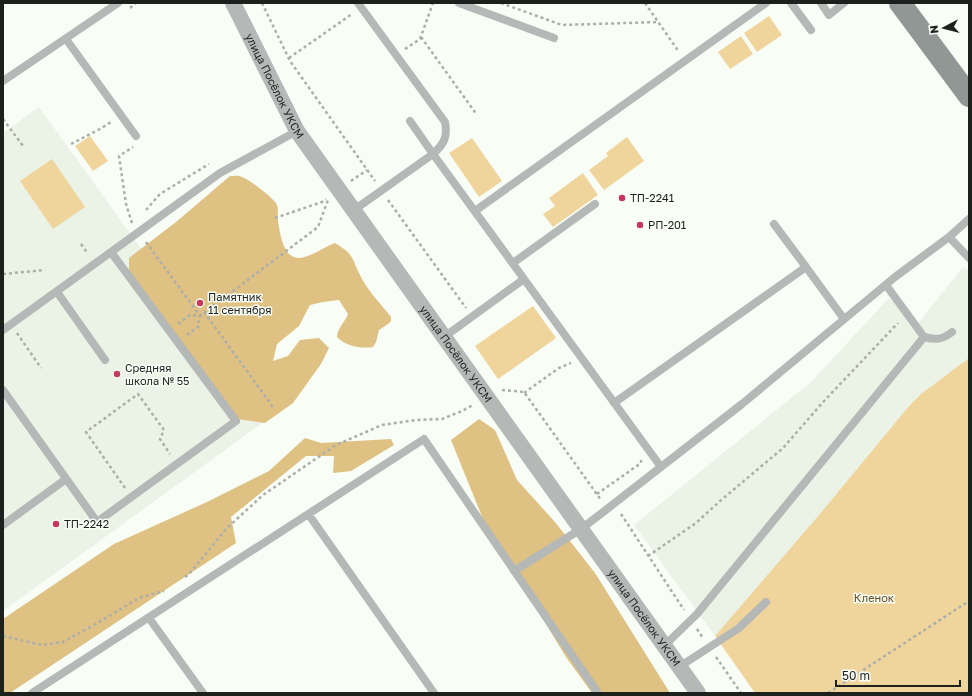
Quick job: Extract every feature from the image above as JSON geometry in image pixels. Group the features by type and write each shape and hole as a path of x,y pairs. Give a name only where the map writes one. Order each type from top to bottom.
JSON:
{"main road":[{"path":"900,3 969,96"}],"street":[{"name":"улица Посёлок УКСМ","path":"233,3 297,131 698,693"}],"lane":[{"path":"3,81 118,3"},
{"path":"354,210 433,154 440,148 446,137 447,131 445,122 358,3"},
{"path":"459,3 554,38"},
{"path":"475,211 766,3"},
{"path":"791,3 811,30"},
{"path":"820,3 829,15 844,3"},
{"path":"66,39 136,136"},
{"path":"410,121 661,467"},
{"path":"3,330 220,173 297,131"},
{"path":"513,263 595,204"},
{"path":"514,571 581,529 607,509 742,404 886,285 949,237 969,219"},
{"path":"774,224 844,320"},
{"path":"949,237 969,258"},
{"path":"3,390 97,522 236,421 112,252"},
{"path":"614,403 806,267"},
{"path":"444,336 524,279"},
{"path":"886,285 924,337 936,340 946,338 952,332"},
{"path":"57,292 105,360"},
{"path":"664,646 691,621 924,337"},
{"path":"32,693 309,515 424,439 598,693"},
{"path":"3,525 66,479"},
{"path":"309,515 434,693"},
{"path":"679,667 739,628 766,602"},
{"path":"148,618 203,693"}],"path":[{"path":"262,3 289,58 472,316"},
{"path":"396,56 420,39 433,3"},
{"path":"501,3 562,25 659,22"},
{"path":"645,3 685,61"},
{"path":"289,58 354,13 350,8"},
{"path":"421,37 478,116"},
{"path":"71,144 100,129 121,114"},
{"path":"3,119 23,146"},
{"path":"339,190 367,170"},
{"path":"169,331 190,316 199,316 318,227 329,197 322,202 275,218"},
{"path":"139,232 199,316 199,326 177,342"},
{"path":"3,274 45,270"},
{"path":"204,312 273,407"},
{"path":"648,556 696,523 783,448 824,401 907,314"},
{"path":"10,325 41,368"},
{"path":"572,363 559,368 524,393 607,509"},
{"path":"132,497 86,432 138,394 164,430 160,439 178,464"},
{"path":"184,578 226,529 263,495 336,445 382,425 416,420 442,419 462,411 486,396"},
{"path":"597,494 641,463 640,458"},
{"path":"614,503 691,621 741,693"},
{"path":"3,636 42,645 63,642 139,598 168,590"},
{"path":"828,693 969,601"}],"shaded area":[{"name":"Средняя школа № 55","path":"39,107 265,421 3,611 3,133"},
{"path":"230,176 239,176 250,181 272,198 278,207 278,221 283,244 293,257 303,258 335,243 346,251 352,257 367,287 391,317 391,321 379,330 373,347 363,348 344,343 337,337 338,331 348,314 339,300 310,305 299,326 277,344 273,361 288,356 300,340 319,338 329,348 321,364 293,403 265,423 237,419 129,271 129,258 176,222"},
{"path":"963,267 969,271 969,358 921,394 909,406 819,515 715,636 634,525 811,382 889,298 919,322"},
{"path":"479,419 495,430 517,480 555,522 595,573 670,693 592,693 566,657 485,524 451,440"},
{"path":"305,438 321,443 391,439 394,445 351,471 333,473 334,456 306,456 231,517 236,543 10,693 3,693 3,619 114,544 207,502 269,471"}],"green space":[{"path":"769,16 782,35 757,52 744,33"},
{"path":"741,36 753,54 730,69 718,52"},
{"path":"90,136 108,161 93,171 75,146"},
{"path":"627,137 644,161 604,190 589,170 608,156 606,153"},
{"path":"472,138 502,181 479,197 449,153"},
{"path":"52,159 85,207 53,229 20,181"},
{"path":"583,173 598,195 553,227 543,214 555,206 549,198"},
{"path":"533,306 556,338 498,379 475,346"},
{"name":"Кленок","path":"969,358 969,693 755,693 715,636 819,515 909,406 921,394"}],"place":[{"name":"ТП-2241","path":"622,198"},
{"name":"РП-201","path":"640,225"},
{"name":"Памятник 11 сентября","path":"200,303"},
{"name":"Средняя школа № 55","path":"117,374"},
{"name":"ТП-2242","path":"56,524"}]}
